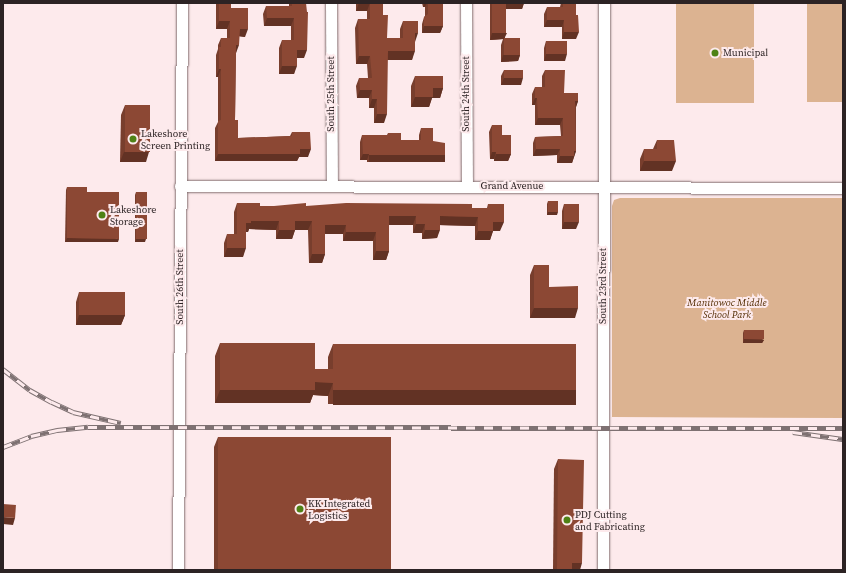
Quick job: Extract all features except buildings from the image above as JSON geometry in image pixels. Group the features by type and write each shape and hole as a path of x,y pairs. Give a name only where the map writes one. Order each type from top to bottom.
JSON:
{"street":[{"name":"South 26th Street","path":"178,570 182,3"},
{"name":"South 25th Street","path":"331,3 332,185"},
{"name":"South 24th Street","path":"466,3 467,186"},
{"name":"South 23rd Street","path":"603,570 604,3"},
{"name":"Grand Avenue","path":"180,186 332,185 843,188"}],"green space":[{"name":"Municipal","path":"676,3 754,3 754,103 676,103"},
{"path":"807,3 843,3 843,102 807,102"},
{"name":"Manitowoc Middle School Park","path":"620,198 843,198 843,418 612,417 612,206 614,200"}],"railway":[{"path":"3,369 30,390 73,412 121,423"},
{"path":"3,447 31,436 57,430 88,427 843,428"},
{"path":"793,432 843,439"}],"place":[{"name":"Municipal","path":"715,53"},
{"name":"Lakeshore Screen Printing","path":"133,139"},
{"name":"Lakeshore Storage","path":"102,215"},
{"name":"KK Integrated Logistics","path":"300,509"},
{"name":"PDJ Cutting and Fabricating","path":"567,520"}]}
